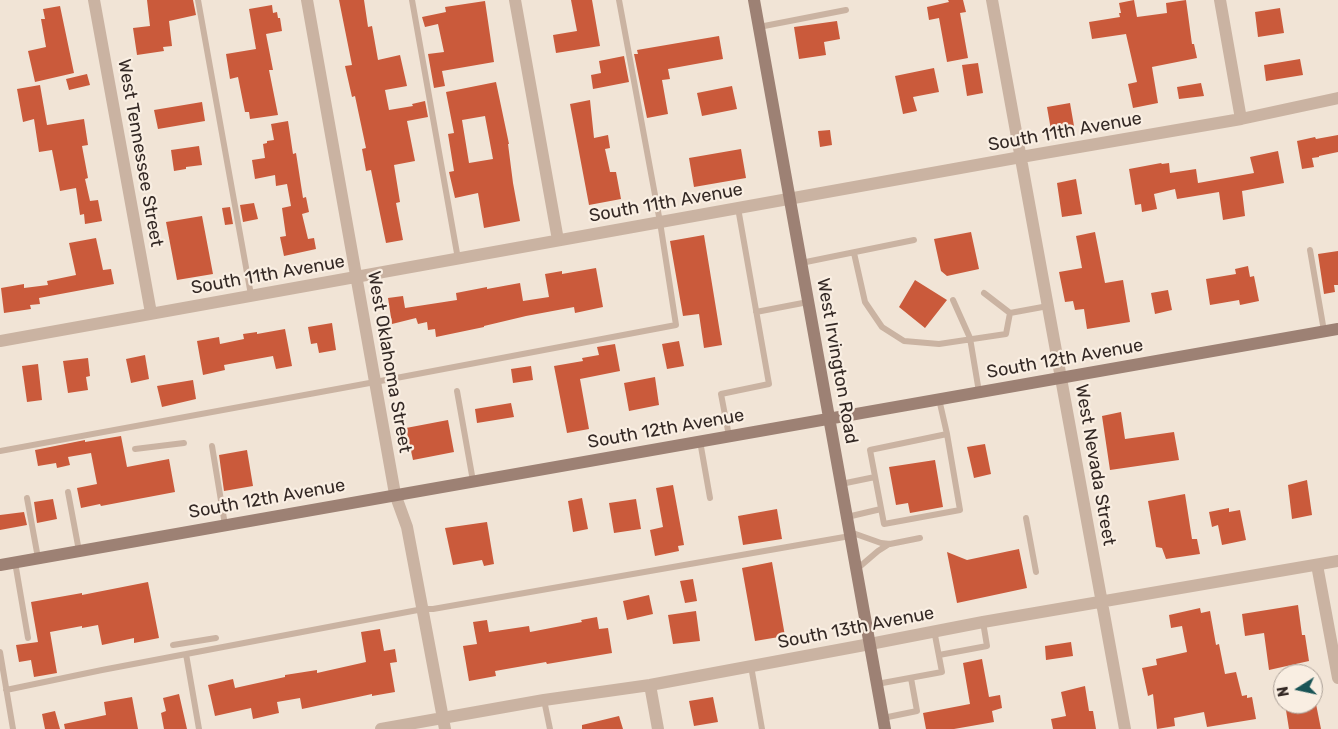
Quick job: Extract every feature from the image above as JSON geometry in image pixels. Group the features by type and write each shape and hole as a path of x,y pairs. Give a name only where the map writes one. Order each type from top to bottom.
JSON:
{"main road":[{"name":"West Irvington Road","path":"754,0 884,723"},
{"name":"South 12th Avenue","path":"0,565 1338,329"}],"street":[{"name":"West Tennessee Street","path":"94,0 151,313"},
{"name":"West Oklahoma Street","path":"307,0 395,494 407,527 444,723"},
{"path":"515,0 558,240"},
{"name":"West Nevada Street","path":"992,0 1125,729"},
{"path":"1220,0 1241,119"},
{"name":"South 11th Avenue","path":"0,341 1241,119 1338,98"},
{"name":"South 13th Avenue","path":"382,729 444,723 544,700 650,685 870,644 934,630 1338,561"},
{"path":"1317,565 1338,678"},
{"path":"650,685 658,729"}],"lane":[{"path":"198,0 251,296"},
{"path":"412,0 458,259"},
{"path":"0,451 676,325 660,222 619,0"},
{"path":"759,27 846,10"},
{"path":"729,436 722,394 769,384 738,208"},
{"path":"801,263 914,240"},
{"path":"1310,250 1324,331"},
{"path":"854,253 865,302 882,327 904,341 939,344 1006,334 1010,313"},
{"path":"984,293 1010,313 1048,306"},
{"path":"953,300 971,340 979,392"},
{"path":"756,312 808,302"},
{"path":"457,391 473,481"},
{"path":"939,399 947,434 960,510 884,524 870,450 947,434"},
{"path":"700,441 710,498"},
{"path":"135,449 184,443"},
{"path":"212,446 225,525"},
{"path":"841,484 875,477"},
{"path":"68,492 79,551"},
{"path":"27,498 38,558"},
{"path":"847,516 881,509"},
{"path":"1026,518 1036,572"},
{"path":"6,690 423,609 433,609 850,534 890,544 920,538"},
{"path":"856,569 890,544"},
{"path":"15,562 28,638"},
{"path":"939,655 987,646 983,622"},
{"path":"877,684 942,672 934,630"},
{"path":"173,645 216,638"},
{"path":"0,652 13,729"},
{"path":"186,654 199,729"},
{"path":"751,666 762,729"},
{"path":"884,723 917,711 911,678"},
{"path":"544,700 550,729"}],"building":[{"path":"147,0 193,0 196,15 169,21 172,46 163,47 164,51 137,55 133,28 150,26"},
{"path":"339,0 364,0 368,27 372,26 378,60 400,55 407,86 385,90 389,110 413,106 412,104 425,101 428,117 407,121 415,161 394,165 400,202 396,203 403,240 386,243 371,170 366,171 362,149 366,148 355,96 352,97 345,66 352,65"},
{"path":"571,0 592,0 600,46 556,53 553,35 577,31"},
{"path":"948,0 963,0 966,12 960,13 968,58 947,62 939,18 929,20 927,7 949,2"},
{"path":"1134,0 1137,17 1167,13 1166,3 1186,0 1192,44 1194,44 1197,58 1152,67 1158,103 1133,108 1128,84 1137,82 1126,34 1092,39 1089,22 1120,17 1119,3"},
{"path":"485,1 494,62 442,71 445,86 434,88 428,54 444,52 438,24 425,27 422,17 446,12 445,7"},
{"path":"272,5 273,13 277,12 278,18 280,18 282,31 266,34 273,70 269,70 278,115 250,119 249,112 245,112 238,77 230,79 226,54 256,49 249,9"},
{"path":"60,6 74,73 35,82 28,51 46,47 41,19 45,19 43,9"},
{"path":"1280,8 1284,33 1258,37 1255,12"},
{"path":"837,21 840,39 824,42 826,55 799,59 794,27"},
{"path":"719,36 723,59 668,69 670,79 662,80 668,114 647,118 634,54 638,54 637,50"},
{"path":"624,56 629,82 593,89 591,75 601,73 599,61"},
{"path":"1300,59 1303,75 1266,81 1264,65"},
{"path":"978,63 983,93 967,96 962,65"},
{"path":"934,68 939,92 913,97 917,111 903,114 895,76"},
{"path":"87,74 90,85 69,90 66,79"},
{"path":"496,82 509,144 513,183 520,221 484,228 478,193 455,198 449,172 454,171 448,134 454,133 446,92","holes":["485,116 493,159 469,163 462,120"]},
{"path":"1201,83 1204,96 1179,99 1177,87"},
{"path":"40,85 47,125 84,119 88,145 82,146 88,178 85,179 90,201 98,200 102,221 85,224 84,214 80,215 76,188 60,191 52,150 39,152 34,119 23,122 17,89"},
{"path":"732,86 737,109 702,116 697,93"},
{"path":"590,100 594,138 608,135 610,148 605,149 610,172 616,172 621,199 589,205 570,104"},
{"path":"202,102 205,121 158,129 154,110"},
{"path":"1070,103 1074,126 1051,130 1047,107"},
{"path":"288,121 293,154 296,153 303,198 306,197 309,212 302,214 308,239 314,238 316,249 284,256 280,237 286,236 282,208 291,206 287,184 276,186 275,175 255,179 252,160 265,158 263,144 274,140 271,124"},
{"path":"830,130 832,145 820,147 818,131"},
{"path":"1338,135 1338,152 1312,158 1314,167 1302,169 1297,141"},
{"path":"199,146 202,165 174,171 171,150"},
{"path":"741,149 746,178 694,187 689,158"},
{"path":"1278,151 1284,183 1242,191 1245,216 1223,220 1219,192 1177,199 1175,189 1154,194 1157,209 1142,212 1141,204 1135,205 1129,169 1169,163 1170,173 1196,169 1198,183 1254,173 1250,157"},
{"path":"1076,179 1082,214 1062,217 1057,183"},
{"path":"254,203 258,219 243,222 240,205"},
{"path":"230,207 233,224 225,225 222,208"},
{"path":"202,216 213,274 177,280 166,222"},
{"path":"971,232 979,269 947,276 941,271 934,239"},
{"path":"1095,232 1105,283 1123,280 1130,322 1087,329 1084,309 1075,310 1073,301 1065,302 1059,272 1082,268 1076,236"},
{"path":"704,235 722,345 704,348 699,314 683,316 670,241"},
{"path":"96,238 103,270 111,269 114,284 39,298 40,304 30,305 31,309 4,313 1,288 24,284 24,288 48,285 47,281 76,275 69,243"},
{"path":"1338,251 1338,285 1334,285 1335,292 1324,294 1318,254"},
{"path":"1248,266 1250,277 1254,276 1259,301 1240,305 1239,300 1210,305 1206,279 1236,274 1235,269"},
{"path":"596,268 603,307 575,313 574,307 436,337 435,329 428,330 427,322 418,324 416,318 392,324 388,298 403,296 405,308 457,300 456,293 520,283 523,301 549,297 545,274 562,271 562,274"},
{"path":"915,280 947,300 925,328 899,307"},
{"path":"1168,290 1172,310 1155,314 1151,293"},
{"path":"332,323 336,350 319,353 317,343 311,344 308,327"},
{"path":"285,329 292,366 276,369 273,356 224,365 225,370 203,375 197,341 219,337 220,344 244,339 243,334 257,332 257,334"},
{"path":"679,341 684,366 667,369 662,344"},
{"path":"615,344 620,371 580,379 589,429 567,433 554,366 583,361 582,358 599,355 597,347"},
{"path":"145,355 149,379 131,383 126,359"},
{"path":"88,358 90,376 86,377 88,390 68,393 63,361"},
{"path":"38,364 42,400 27,402 22,366"},
{"path":"531,366 533,380 513,383 511,369"},
{"path":"655,377 659,405 629,411 624,383"},
{"path":"193,380 196,399 162,407 157,386"},
{"path":"511,403 514,417 477,423 475,409"},
{"path":"1121,412 1125,439 1174,432 1179,460 1110,470 1102,416"},
{"path":"448,420 454,452 413,460 406,428"},
{"path":"121,436 127,467 169,459 175,492 81,508 77,488 97,484 91,453 68,457 70,465 57,468 56,463 38,466 35,450 85,440 85,442"},
{"path":"985,444 991,474 974,478 967,447"},
{"path":"247,450 253,486 224,491 219,455"},
{"path":"935,460 943,507 910,513 908,503 896,505 889,467"},
{"path":"1307,480 1312,515 1292,519 1288,485"},
{"path":"673,485 684,545 678,546 679,551 655,556 650,530 663,527 656,488"},
{"path":"1185,494 1192,539 1197,539 1200,554 1166,559 1162,548 1156,547 1148,501"},
{"path":"582,498 588,529 573,532 568,501"},
{"path":"53,499 57,519 37,523 34,502"},
{"path":"636,499 641,529 614,533 609,503"},
{"path":"1229,508 1229,512 1240,510 1246,540 1222,545 1218,525 1212,527 1209,512"},
{"path":"777,509 782,539 743,545 738,516"},
{"path":"24,512 27,525 0,530 0,515"},
{"path":"487,522 494,564 484,566 482,560 453,565 445,528"},
{"path":"1019,549 1027,588 957,603 947,552 967,560"},
{"path":"772,562 785,636 755,641 742,568"},
{"path":"693,579 697,601 685,603 680,581"},
{"path":"148,582 159,638 134,643 134,638 102,645 98,625 82,628 82,626 50,632 57,673 34,677 31,660 19,662 16,645 38,642 31,602 82,593 82,595"},
{"path":"649,595 653,614 627,620 623,601"},
{"path":"1298,605 1302,635 1305,635 1309,661 1296,664 1273,664 1273,669 1269,670 1264,633 1245,636 1242,614"},
{"path":"1200,608 1201,613 1210,611 1216,645 1219,644 1225,674 1236,672 1242,696 1252,697 1256,719 1207,727 1204,712 1174,718 1175,726 1157,729 1153,694 1148,696 1142,668 1157,665 1156,659 1187,652 1182,626 1171,628 1169,615"},
{"path":"696,611 700,641 673,644 668,615"},
{"path":"597,617 599,629 608,628 612,653 495,671 496,676 469,681 463,646 477,644 473,622 487,620 489,632 529,626 530,632 582,622 581,620"},
{"path":"380,629 384,651 395,649 397,662 390,663 395,692 372,696 372,694 302,709 300,698 277,702 279,713 253,719 251,708 215,716 208,685 233,679 235,688 285,677 285,675 317,670 317,673 366,662 361,632"},
{"path":"1071,642 1073,656 1046,660 1045,646"},
{"path":"982,659 989,697 1000,695 1002,708 992,711 994,722 954,729 926,729 923,713 970,704 963,663"},
{"path":"1085,686 1089,711 1093,711 1096,729 1053,729 1051,719 1066,716 1061,692"},
{"path":"179,694 187,729 164,729 161,713 166,711 163,698"},
{"path":"132,697 138,729 65,729 64,724 106,715 104,702"},
{"path":"713,697 718,722 694,726 689,701"},
{"path":"55,711 60,729 45,729 42,714"},
{"path":"1287,714 1318,714 1321,729 1289,729"},
{"path":"619,716 623,729 582,729 582,725"}]}
